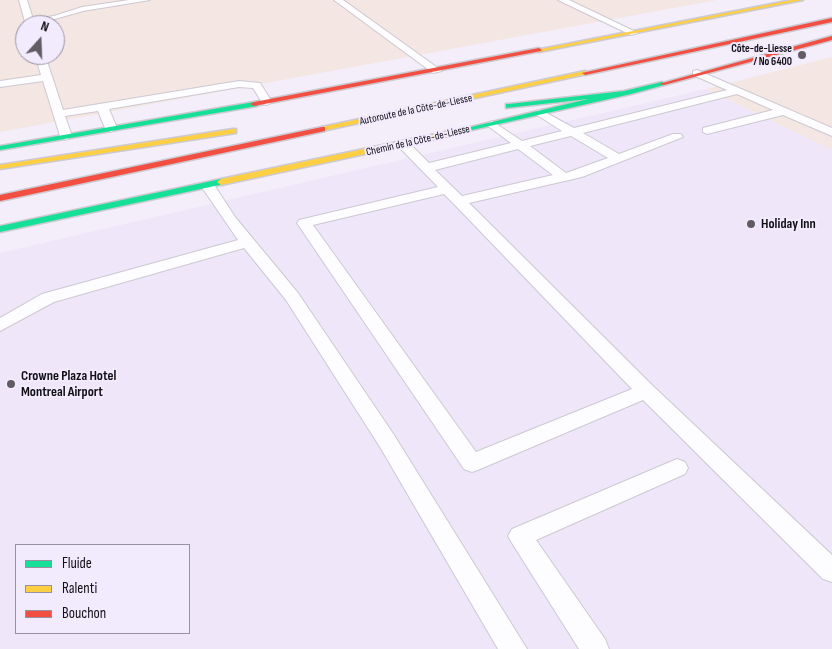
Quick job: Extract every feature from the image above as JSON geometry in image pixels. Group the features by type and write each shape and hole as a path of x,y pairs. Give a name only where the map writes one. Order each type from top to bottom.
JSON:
{"main road":[{"path":"0,148 437,71 800,0"},
{"name":"Autoroute de la Côte-de-Liesse","path":"0,198 832,20"},
{"name":"Chemin de la Côte-de-Liesse","path":"0,229 208,186 541,113 631,92 832,38"},
{"path":"496,108 631,92"},
{"path":"208,154 429,119"},
{"path":"0,166 238,130 0,178"}],"lane":[{"path":"23,0 28,15"},
{"path":"76,0 82,9"},
{"path":"64,15 82,9 146,0"},
{"path":"338,0 437,71"},
{"path":"562,0 634,32"},
{"path":"43,65 66,136"},
{"path":"697,73 832,132"},
{"path":"0,84 46,77"},
{"path":"59,114 239,84 256,86 267,102"},
{"path":"426,168 737,91"},
{"path":"102,106 110,128"},
{"path":"707,130 784,111"},
{"path":"541,113 617,158"},
{"path":"492,124 564,177"},
{"path":"646,391 472,463 304,223 453,195 564,177 677,136"},
{"path":"403,144 646,391 832,571"},
{"path":"208,186 247,242 292,297 387,440 513,649"},
{"path":"0,325 48,298 247,242"},
{"path":"595,649 520,536 676,468"}],"shaded area":[{"path":"0,0 717,0 0,132"},
{"path":"832,57 832,150 706,89"},
{"path":"706,89 832,150 832,649 0,649 0,253"}],"traffic: fast":[{"path":"450,133 662,84"},
{"path":"509,106 631,92"},
{"path":"0,148 254,104"},
{"path":"0,229 221,182"}],"traffic: slow":[{"path":"539,50 800,0"},
{"path":"322,129 585,73"},
{"path":"0,167 233,131"},
{"path":"221,182 450,133"}],"traffic: jam":[{"path":"585,73 832,20"},
{"path":"662,84 832,38"},
{"path":"254,104 539,50"},
{"path":"0,198 322,129"}],"place":[{"name":"Côte-de-Liesse / No 6400","path":"802,55"},
{"name":"Holiday Inn","path":"751,224"},
{"name":"Crowne Plaza Hotel Montreal Airport","path":"11,384"}]}
